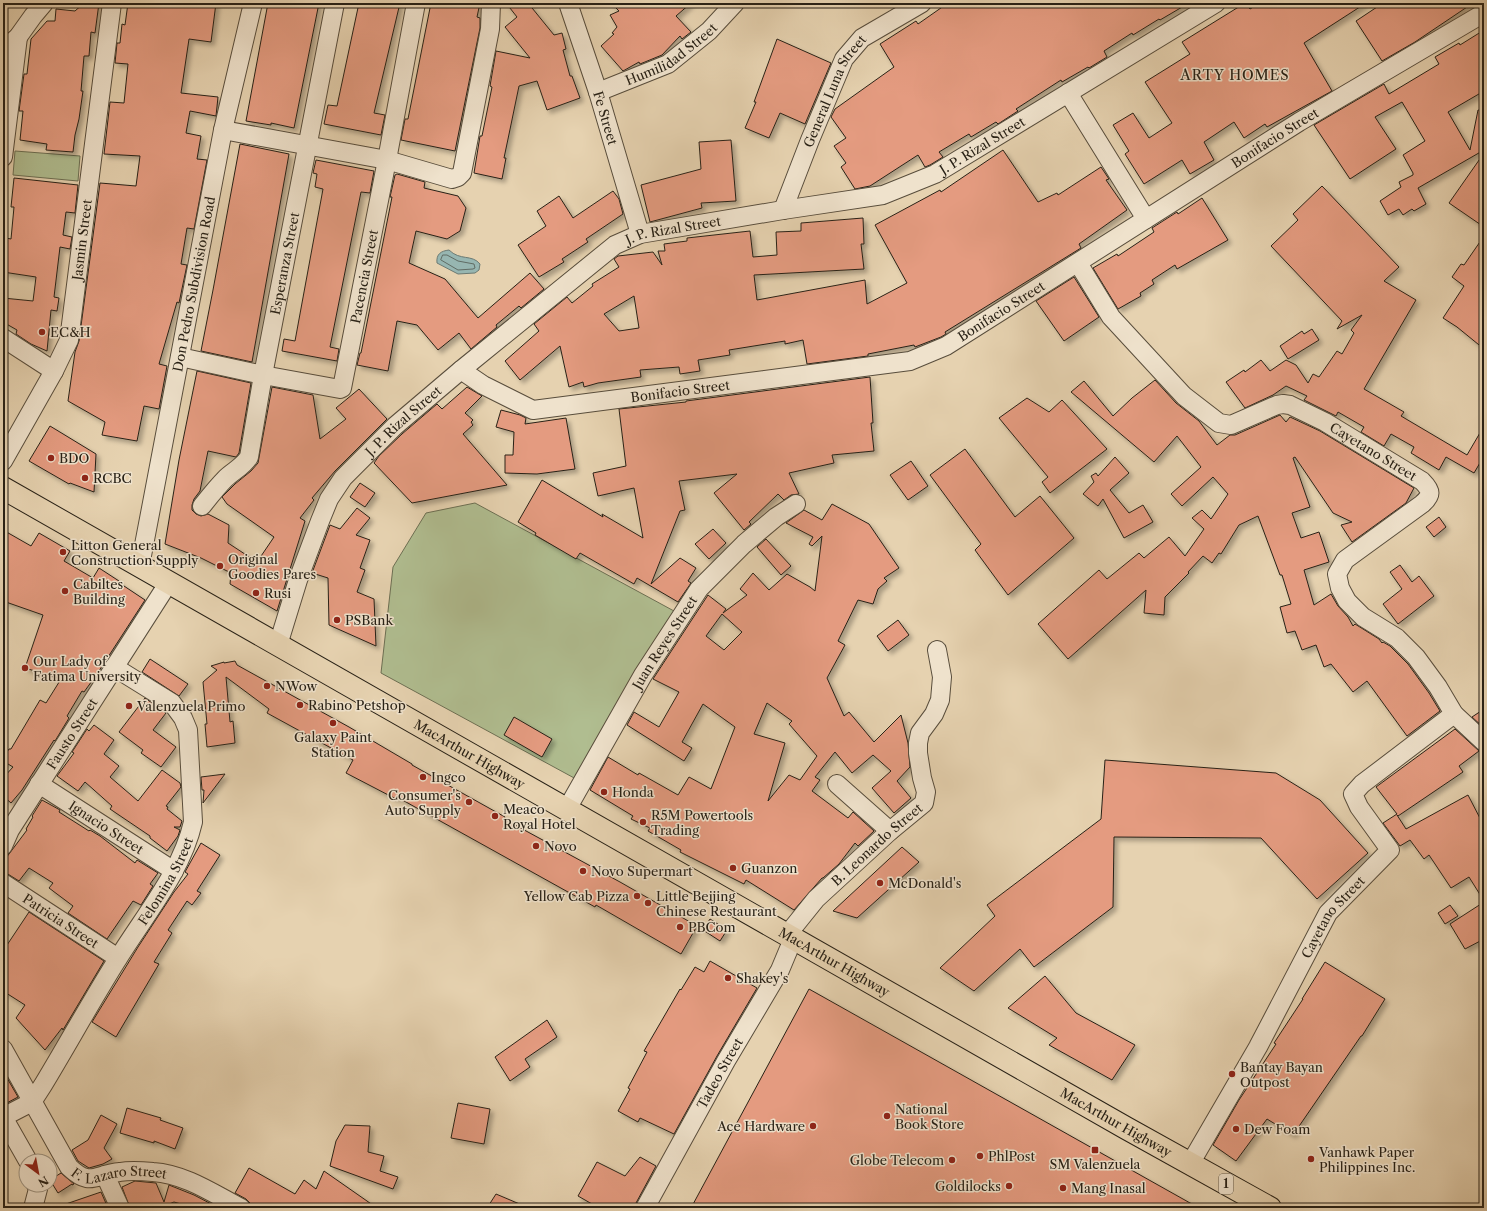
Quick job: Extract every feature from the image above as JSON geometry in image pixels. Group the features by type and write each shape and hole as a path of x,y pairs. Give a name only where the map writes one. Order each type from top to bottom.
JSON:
{"highway":[{"name":"MacArthur Highway","path":"3,488 790,937 1270,1208"}],"street":[{"path":"3,50 18,38 44,3"},
{"name":"Jasmin Street","path":"3,460 54,371 69,340 112,3"},
{"name":"Don Pedro Subdivision Road","path":"140,566 223,130 253,3"},
{"name":"Esperanza Street","path":"202,506 218,486 246,462 249,457 263,375 334,3"},
{"name":"Pacencia Street","path":"180,357 263,375 340,389 342,388 416,3"},
{"path":"223,130 387,160 452,179 458,177 462,173 490,29 491,3"},
{"name":"Humilidad Street","path":"598,92 668,64 709,31 735,3"},
{"name":"General Luna Street","path":"783,210 844,59 862,38 922,3"},
{"name":"J. P. Rizal Street","path":"278,645 298,580 320,521 329,500 343,478 395,426 461,370 615,245 640,234 883,195 941,170 1216,3"},
{"name":"Fe Street","path":"570,4 640,234"},
{"name":"Bonifacio Street","path":"461,370 483,385 533,410 910,361 946,346 1299,122 1484,13"},
{"path":"3,157 18,38"},
{"path":"1068,93 1146,219"},
{"name":"Cayetano Street","path":"1078,263 1111,316 1184,396 1219,423 1231,425 1277,406 1283,404 1290,405 1325,422 1428,487 1430,493 1429,498 1345,560 1337,574 1340,588 1347,601 1363,617 1397,638 1416,657 1454,714 1484,742"},
{"path":"3,338 54,371"},
{"name":"Juan Reyes Street","path":"567,809 643,675 699,589 744,544 776,517 796,504"},
{"name":"Fausto Street","path":"3,846 10,830 169,582"},
{"name":"B. Leonardo Street","path":"790,937 816,899 890,831 924,803 926,796 918,753 918,742 920,733 934,714 940,700 942,678 938,650"},
{"name":"Felomina Street","path":"32,1102 118,958 174,871 190,837 193,822 188,730 183,718 172,703 114,666"},
{"name":"Cayetano Street","path":"1190,1164 1258,1047 1328,913 1390,850 1359,806 1353,794 1362,784 1454,714"},
{"name":"Ignacio Street","path":"39,784 174,871"},
{"path":"837,784 890,831"},
{"name":"Patricia Street","path":"3,884 118,958"},
{"name":"Tadeo Street","path":"645,1208 726,1061 780,970 790,937"},
{"path":"3,1049 32,1102 3,1117 23,1153"},
{"name":"F. Lazaro Street","path":"32,1102 69,1167 79,1177 91,1179 120,1172 155,1172 180,1177 241,1208"},
{"path":"106,1175 120,1208"},
{"path":"33,1208 37,1193"}],"green space":[{"path":"15,151 80,156 78,181 13,175"},
{"path":"475,503 674,611 576,779 381,673 393,567 426,513"}],"water":[{"path":"449,250 457,255 477,261 480,264 479,270 475,273 458,274 437,263 438,255"}],"building":[{"path":"84,3 99,3 95,33 91,32 89,56 84,56 81,91 83,91 73,152 46,150 47,144 20,140 23,111 19,111 24,74 27,74 31,39 47,21 55,21 56,9 75,11"},
{"path":"128,3 216,3 211,42 189,39 181,93 218,97 216,116 190,111 186,133 201,136 197,159 207,160 194,229 187,228 181,264 187,265 179,303 177,302 159,364 167,366 159,409 144,406 137,441 102,435 105,422 68,401 75,352 79,341 100,183 136,186 140,156 104,154 110,102 124,103 128,64 115,63 117,43 120,43 122,24 125,25"},
{"path":"268,3 319,3 294,128 271,123 271,125 246,121"},
{"path":"359,3 400,3 374,113 385,115 381,135 324,124 328,105 337,106"},
{"path":"431,3 480,3 477,17 480,18 480,28 455,151 401,140 405,119 408,119"},
{"path":"506,3 528,3 554,35 562,33 566,49 563,50 570,76 572,76 580,98 547,110 537,81 519,86 504,158 506,158 502,179 474,173 480,136 482,136 492,87 490,86 496,51 530,58 505,27 517,17"},
{"path":"611,3 691,3 676,16 691,32 682,39 680,36 662,55 640,64 639,62 623,71 601,46 614,34 612,33 617,27 610,15 619,11"},
{"path":"948,3 1189,3 1133,35 1132,33 1104,51 1107,57 1062,82 1061,80 1016,109 1018,111 998,124 996,122 971,137 969,134 939,152 943,157 930,165 925,167 918,155 870,186 855,189 841,167 846,163 834,146 846,138 831,117 835,109 894,67 880,44 916,21 918,24"},
{"path":"1245,3 1250,9 1260,3 1366,3 1304,43 1332,91 1267,127 1265,124 1244,138 1234,122 1204,142 1214,160 1190,174 1182,160 1144,184 1125,154 1129,151 1113,125 1133,113 1149,138 1172,123 1145,82 1190,54 1182,42"},
{"path":"1383,3 1473,3 1415,42 1382,61 1356,21"},
{"path":"1484,30 1484,91 1448,112 1470,150 1478,110 1484,111 1484,150 1418,188 1426,204 1414,211 1412,209 1403,215 1399,209 1388,215 1380,201 1401,187 1399,182 1413,175 1403,155 1425,141 1402,102 1375,117 1396,149 1350,179 1314,125 1384,84 1389,94 1439,64 1435,57 1459,43 1460,45"},
{"path":"777,39 831,63 805,124 780,113 769,138 745,128 756,102 754,102"},
{"path":"731,140 736,201 701,203 702,208 650,222 641,185 701,169 699,142"},
{"path":"240,144 289,154 252,362 201,351"},
{"path":"1003,150 1038,202 1057,193 1058,195 1101,167 1109,179 1106,180 1127,210 1079,244 1081,248 945,332 946,334 941,337 915,347 914,345 868,354 868,356 807,364 803,340 785,344 785,341 729,350 730,355 698,360 700,371 680,374 679,367 640,370 641,377 598,383 584,387 583,382 569,387 560,346 520,380 505,361 539,331 534,324 567,297 572,303 593,286 592,284 619,267 614,259 618,256 653,252 662,265 658,251 665,251 664,244 687,241 687,238 750,231 753,257 777,255 776,232 801,231 801,223 863,218 864,244 861,244 864,269 754,275 757,300 865,280 867,304 907,283 875,225 940,190 941,192","holes":["634,296 639,328 619,331 604,314"]},
{"path":"1484,153 1484,227 1449,203"},
{"path":"316,160 374,171 370,193 361,192 330,347 339,349 337,361 282,351 284,339 295,341 323,189 315,187 317,174 313,173"},
{"path":"397,174 425,182 424,188 458,196 466,208 460,231 447,239 416,231 409,263 445,279 478,318 530,273 544,289 521,308 519,306 471,349 459,333 438,350 417,325 397,321 388,371 357,365 361,353 392,197 390,197 395,175"},
{"path":"14,178 78,185 75,213 66,212 63,235 72,237 70,249 60,247 54,297 59,298 57,311 51,310 47,351 31,344 16,334 17,330 3,322 3,298 33,301 36,277 3,272 6,238 11,239 14,207 11,207"},
{"path":"1322,186 1399,267 1384,281 1416,300 1364,389 1404,412 1401,416 1467,455 1484,426 1484,456 1474,473 1446,457 1439,470 1411,453 1414,447 1391,434 1384,446 1361,432 1364,427 1338,412 1336,416 1304,400 1307,396 1286,386 1273,395 1245,408 1226,382 1244,370 1245,372 1261,360 1270,371 1286,360 1296,365 1308,383 1313,374 1319,377 1337,351 1342,354 1354,333 1351,330 1362,315 1337,329 1342,321 1271,246 1298,220 1293,214"},
{"path":"613,191 619,199 623,214 586,239 588,242 562,259 564,262 539,277 518,245 546,226 537,211 559,196 573,218"},
{"path":"1202,198 1228,240 1177,269 1175,265 1152,280 1154,284 1140,293 1141,296 1118,309 1093,268 1117,254 1118,256 1154,232 1152,228 1177,212 1178,214"},
{"path":"1484,236 1484,349 1457,327 1443,318 1464,286 1452,277 1461,264 1464,265"},
{"path":"1074,277 1099,317 1064,341 1036,301"},
{"path":"1312,329 1319,340 1288,359 1280,346 1302,331 1304,334"},
{"path":"197,371 251,383 239,453 236,457 208,451 200,491 194,499 192,510 201,516 208,514 229,525 228,543 257,562 274,537 227,504 222,497 258,463 272,387 313,395 320,439 346,419 336,408 359,389 387,419 335,471 312,498 314,500 300,518 305,521 277,611 230,584 231,573 201,558 165,544 179,460"},
{"path":"870,377 873,423 871,423 874,451 832,455 834,463 789,473 799,494 791,495 784,500 778,494 749,522 751,524 744,530 714,493 737,474 679,481 685,510 680,511 651,584 680,558 696,568 688,581 691,583 678,602 637,578 634,584 580,553 576,559 535,535 536,533 518,522 542,480 603,517 602,514 643,538 634,488 598,496 593,473 626,466 619,409 686,402"},
{"path":"1155,380 1176,403 1199,421 1217,445 1230,435 1235,435 1280,415 1286,422 1290,417 1320,431 1414,488 1406,503 1352,542 1341,525 1352,522 1333,513 1295,457 1293,458 1310,507 1292,513 1301,538 1319,532 1329,562 1304,570 1314,605 1331,594 1353,626 1355,624 1379,639 1382,643 1383,642 1390,646 1408,664 1440,711 1407,736 1367,681 1353,692 1331,664 1324,667 1316,645 1302,650 1295,631 1287,633 1280,607 1291,604 1282,575 1280,575 1258,516 1239,525 1221,554 1219,553 1212,563 1203,556 1188,572 1189,573 1165,597 1164,615 1144,613 1146,590 1068,659 1038,624 1099,570 1107,579 1139,553 1144,558 1169,537 1185,556 1204,529 1192,518 1202,510 1211,519 1228,494 1213,477 1182,506 1171,494 1201,467 1177,436 1154,462 1071,392 1084,381 1113,416 1132,398"},
{"path":"467,387 482,396 465,413 473,420 471,422 473,425 463,434 507,485 412,503 374,463 379,456 402,434 437,404 442,409"},
{"path":"1027,398 1049,412 1062,400 1107,449 1050,493 1042,482 1048,477 999,418"},
{"path":"501,410 526,418 525,424 566,418 575,469 537,474 505,473 505,455 513,455 514,432 496,427"},
{"path":"50,426 96,454 94,492 70,483 69,484 29,461"},
{"path":"965,449 1015,517 1040,496 1074,538 1008,595 975,550 981,544 930,475"},
{"path":"1115,457 1129,473 1110,490 1129,513 1143,505 1153,522 1124,538 1103,499 1098,506 1083,494 1094,482 1091,476 1096,473 1098,476"},
{"path":"911,461 928,486 908,500 890,475"},
{"path":"360,483 375,493 365,507 350,497"},
{"path":"832,504 869,524 899,568 884,578 887,581 878,589 873,604 858,600 838,641 845,645 827,678 844,716 849,712 874,742 901,715 908,743 910,767 897,781 911,798 894,813 872,788 891,771 873,755 852,773 835,752 815,777 820,780 812,791 848,818 853,812 874,831 858,846 855,843 839,864 822,878 794,910 746,880 744,884 680,852 681,850 648,831 650,828 631,819 633,816 590,790 608,757 638,775 639,773 678,795 689,777 711,789 735,727 703,704 682,742 692,748 684,761 627,725 634,712 659,727 679,692 653,679 708,595 726,609 723,613 747,595 740,589 753,573 769,590 787,574 815,591 822,536 812,546 809,544 813,537 786,523 804,510 822,520","holes":["722,614 742,632 724,650 706,636","767,703 792,721 789,724 817,756 800,780 789,775 768,801 785,743 754,734"]},
{"path":"357,508 370,518 356,535 370,540 360,568 365,570 357,592 374,599 376,646 329,625 328,578 312,573 330,525 340,529"},
{"path":"1439,517 1446,527 1434,537 1426,527"},
{"path":"713,529 726,543 709,559 695,544"},
{"path":"3,530 31,546 39,533 70,551 64,561 93,578 99,568 145,600 97,674 84,692 82,691 67,716 69,718 55,741 54,740 22,790 11,803 3,796 3,778 13,767 3,761 3,758 9,749 11,749 40,700 46,703 61,679 25,668 43,615 3,601"},
{"path":"766,539 791,566 781,575 757,547"},
{"path":"1400,565 1412,582 1419,576 1434,596 1398,624 1383,604 1402,589 1390,572"},
{"path":"898,620 909,635 888,651 877,636"},
{"path":"150,659 188,684 179,696 142,672"},
{"path":"235,661 237,665 349,727 412,765 505,817 504,819 697,926 681,954 596,905 595,907 397,797 396,799 346,773 353,760 267,713 269,709 226,677 230,722 233,721 235,743 207,747 205,724 207,724 203,682 217,670 211,666 224,662"},
{"path":"145,698 166,713 153,730 176,747 161,767 141,753 143,750 119,732"},
{"path":"1484,709 1484,728 1472,717"},
{"path":"514,717 552,739 542,757 504,735"},
{"path":"94,725 114,740 104,754 119,766 110,777 138,801 162,770 180,783 181,787 166,806 168,807 167,809 182,821 180,827 174,827 180,830 178,836 167,851 150,838 150,836 110,809 112,806 85,782 78,791 57,776 74,753 72,752 87,729 89,731"},
{"path":"1455,729 1479,751 1459,766 1463,772 1398,816 1397,815 1406,829 1468,795 1484,826 1484,901 1469,877 1451,888 1429,855 1424,859 1410,840 1400,846 1383,823 1397,814 1376,787"},
{"path":"1105,760 1276,773 1320,800 1368,853 1317,899 1261,838 1114,837 1113,907 1034,967 1020,949 974,991 940,968 995,916 987,905 1101,819"},
{"path":"225,774 203,803 204,790 202,790 201,777"},
{"path":"42,800 60,810 59,812 89,831 90,830 100,836 135,863 137,860 158,873 150,884 153,886 141,905 133,901 107,939 68,913 73,906 49,888 53,883 29,868 19,881 3,871 3,862 27,830 26,829 33,817 32,816"},
{"path":"201,843 220,855 197,891 201,893 192,905 187,901 168,930 172,933 154,962 159,964 116,1037 92,1022 138,947 174,892 188,874 185,872"},
{"name":"McDonald's","path":"902,847 919,862 857,918 833,911"},
{"path":"1484,902 1484,939 1465,949 1450,924"},
{"path":"1450,905 1458,916 1445,924 1438,913"},
{"path":"29,912 104,961 63,1030 62,1028 45,1050 16,1018 25,1005 3,991 3,951"},
{"path":"710,919 727,930 720,941 703,930"},
{"path":"710,961 757,988 674,1134 640,1118 638,1122 618,1111 647,1052 644,1051 680,989 681,990 695,967 704,972"},
{"path":"1325,962 1385,999 1362,1036 1293,1135 1267,1119 1236,1161 1213,1145 1239,1100 1276,1044 1274,1043"},
{"path":"1045,976 1076,1013 1135,1045 1112,1080 1049,1045 1057,1038 1008,1008"},
{"path":"809,989 1158,1185 1199,1208 691,1208"},
{"path":"547,1020 557,1037 525,1059 530,1067 510,1081 495,1057"},
{"path":"3,1071 18,1097 3,1105"},
{"path":"458,1103 490,1109 484,1144 451,1138"},
{"path":"127,1108 161,1118 160,1120 183,1128 175,1149 154,1141 154,1143 120,1133"},
{"path":"101,1115 117,1124 104,1148 112,1159 103,1164 89,1168 78,1161 72,1150 88,1140"},
{"path":"345,1125 370,1126 368,1152 384,1156 380,1171 398,1177 393,1189 330,1166 336,1141"},
{"path":"640,1157 656,1166 636,1203 635,1208 599,1208 578,1196 597,1162 625,1176"},
{"path":"249,1168 295,1194 304,1180 316,1189 324,1171 377,1208 251,1208 250,1203 246,1199 235,1193"},
{"path":"61,1173 74,1184 58,1193 58,1175"},
{"path":"135,1181 156,1183 164,1202 169,1185 194,1195 219,1208 195,1208 174,1202 159,1208 130,1208 122,1187"},
{"path":"101,1192 108,1208 60,1208 60,1206"},
{"path":"496,1194 529,1208 487,1208"}],"place":[{"name":"EC&H","path":"42,332"},
{"name":"BDO","path":"51,458"},
{"name":"RCBC","path":"85,478"},
{"name":"Litton General Construction Supply","path":"63,552"},
{"name":"Original Goodies Pares","path":"220,566"},
{"name":"Cabiltes Building","path":"65,591"},
{"name":"Rusi","path":"256,593"},
{"name":"PSBank","path":"337,620"},
{"name":"Our Lady of Fatima University","path":"25,668"},
{"name":"NWow","path":"267,686"},
{"name":"Rabino Petshop","path":"300,705"},
{"name":"Valenzuela Primo","path":"129,706"},
{"name":"Galaxy Paint Station","path":"333,723"},
{"name":"Ingco","path":"423,777"},
{"name":"Honda","path":"604,792"},
{"name":"Consumer's Auto Supply","path":"469,802"},
{"name":"Meaco Royal Hotel","path":"495,816"},
{"name":"R5M Powertools Trading","path":"643,822"},
{"name":"Novo","path":"536,846"},
{"name":"Guanzon","path":"733,868"},
{"name":"Novo Supermart","path":"583,871"},
{"name":"McDonald's","path":"880,883"},
{"name":"Yellow Cab Pizza","path":"637,896"},
{"name":"Little Beijing Chinese Restaurant","path":"648,903"},
{"name":"PBCom","path":"680,927"},
{"name":"Shakey's","path":"728,978"},
{"name":"Bantay Bayan Outpost","path":"1232,1074"},
{"name":"National Book Store","path":"887,1116"},
{"name":"Ace Hardware","path":"813,1126"},
{"name":"Dew Foam","path":"1236,1129"},
{"name":"SM Valenzuela","path":"1095,1150"},
{"name":"PhlPost","path":"980,1156"},
{"name":"Vanhawk Paper Philippines Inc.","path":"1311,1159"},
{"name":"Globe Telecom","path":"952,1160"},
{"name":"Goldilocks","path":"1009,1186"},
{"name":"Mang Inasal","path":"1063,1188"}],"district":[{"name":"ARTY HOMES","path":"1235,75"}]}
